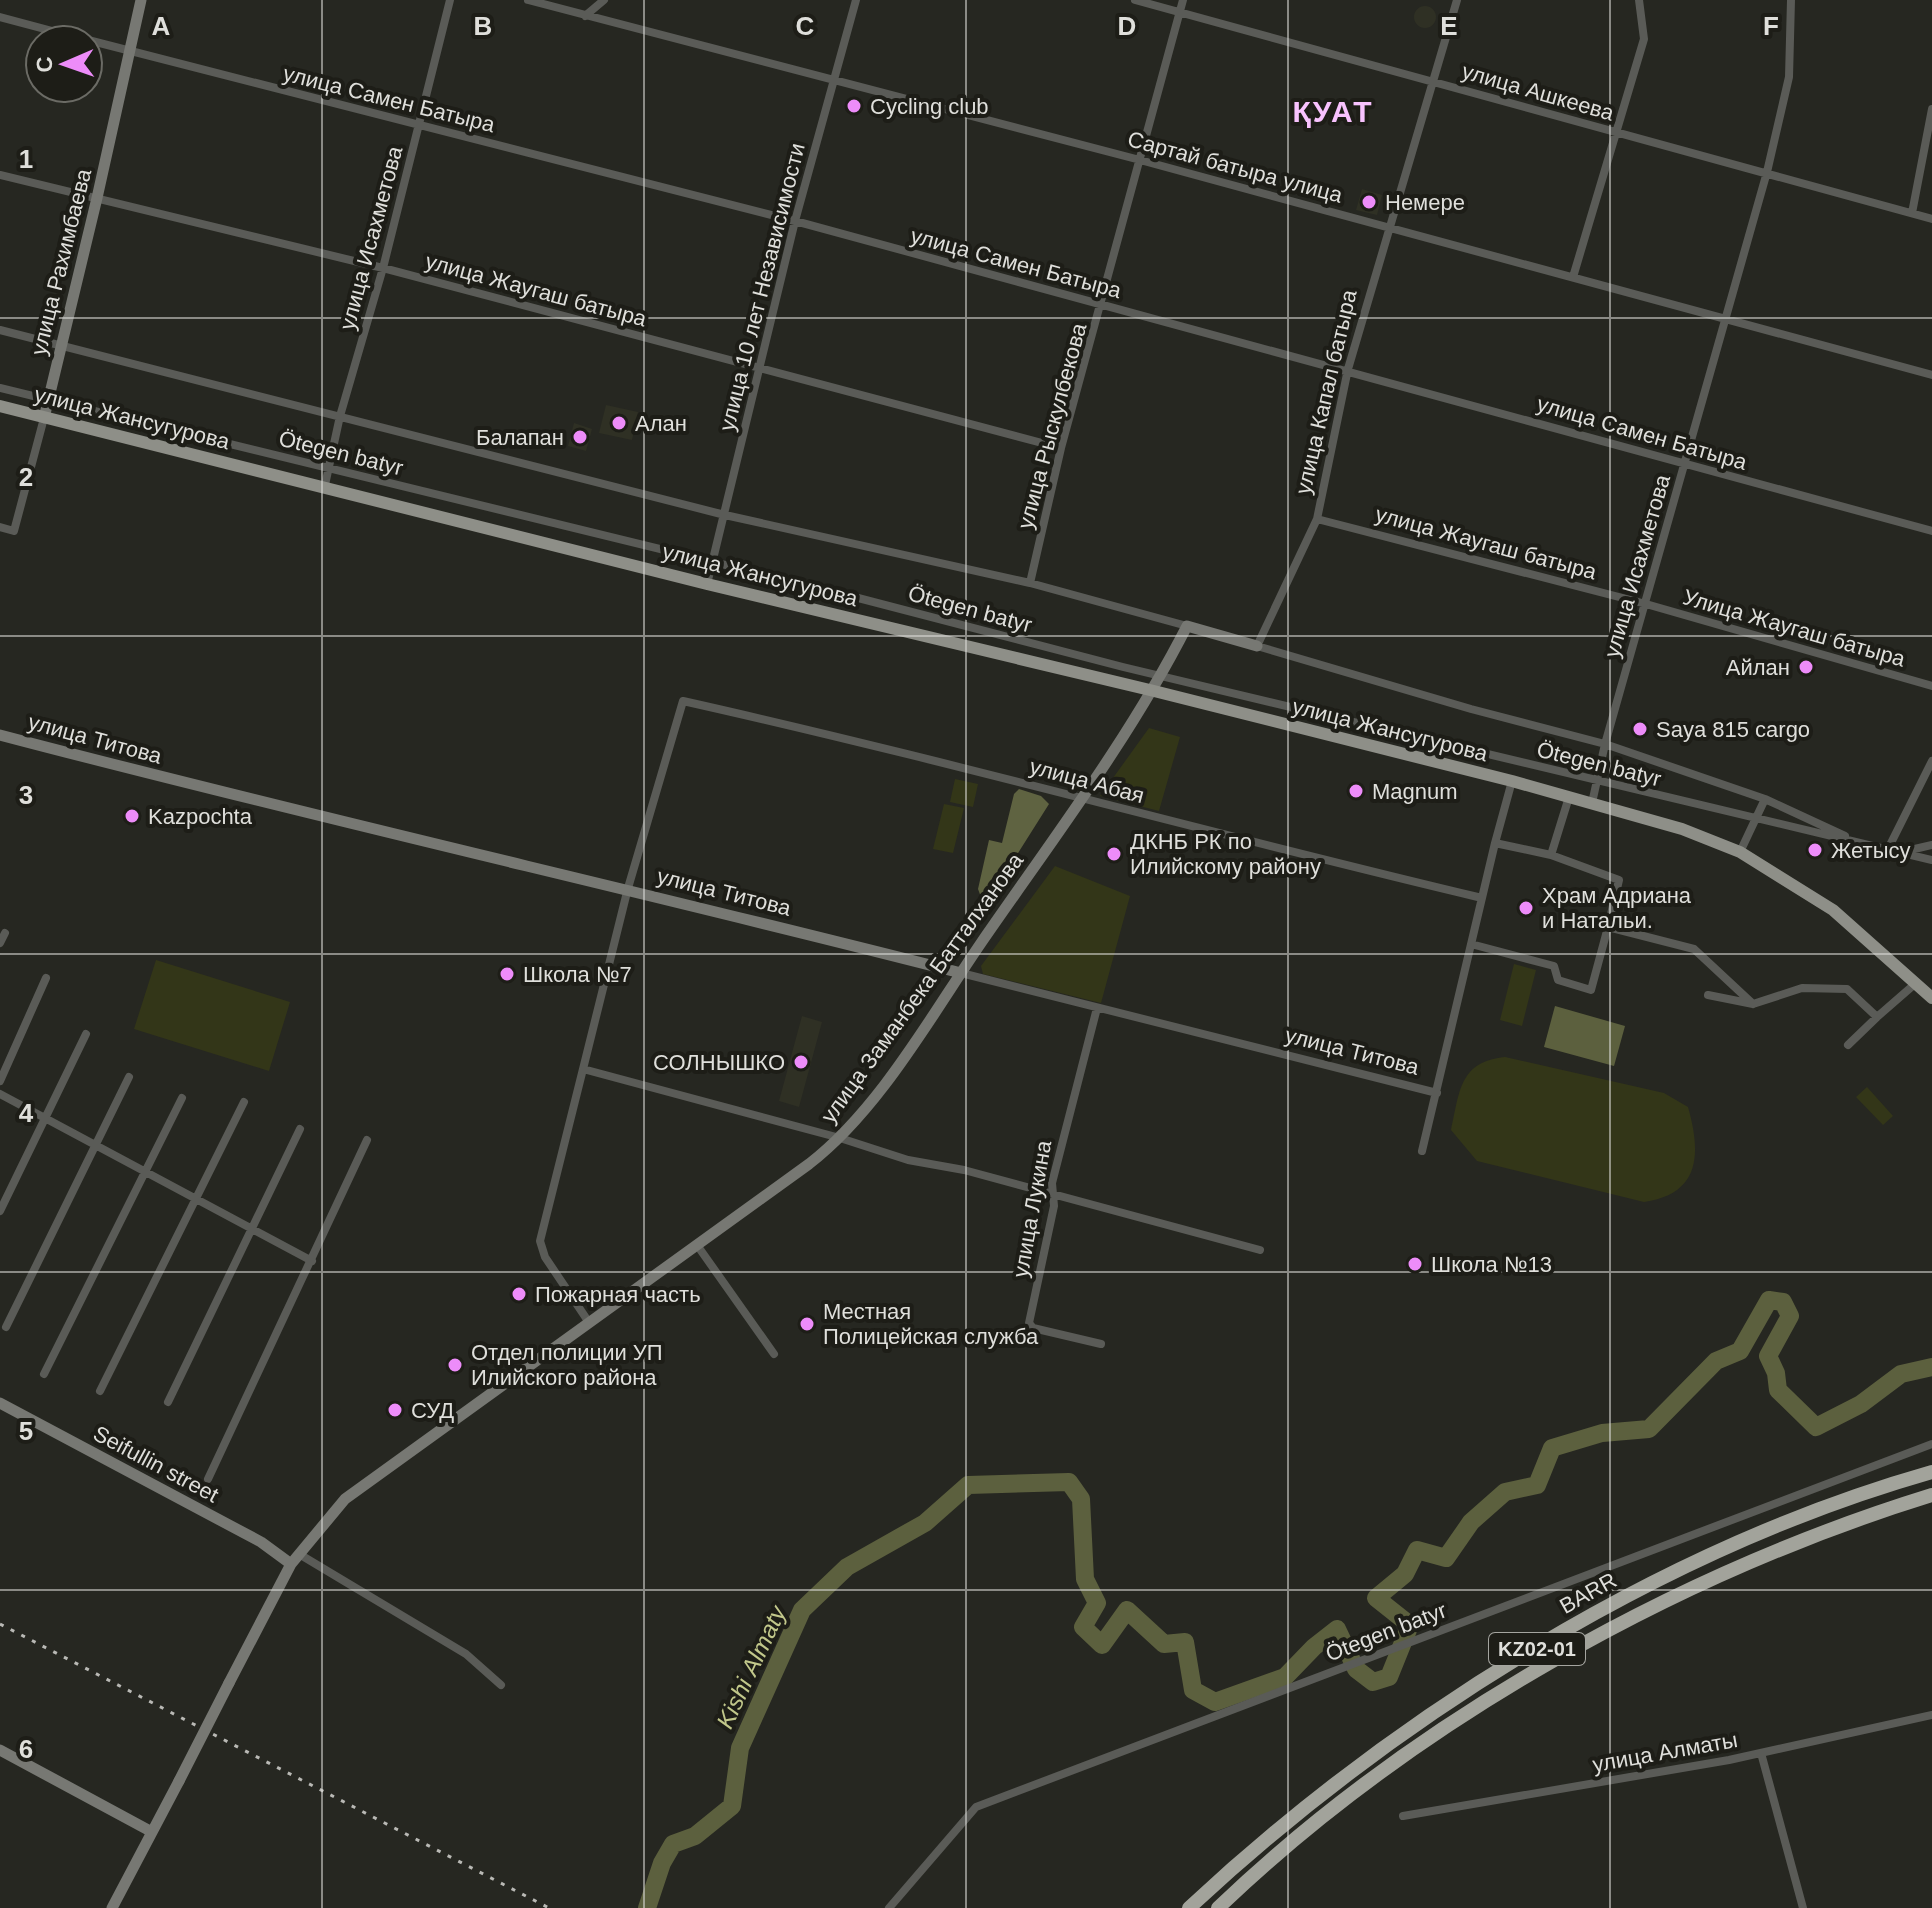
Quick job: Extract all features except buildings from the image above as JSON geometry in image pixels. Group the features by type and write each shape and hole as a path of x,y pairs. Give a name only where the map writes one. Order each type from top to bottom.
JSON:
{"highway":[{"name":"BARR","path":"1189,1908 1288,1820 1352,1769 1573,1627 1650,1584 1726,1549 1866,1493 1932,1472"},
{"name":"BARR","path":"1218,1908 1347,1798 1442,1731 1550,1664 1701,1583 1821,1533 1932,1495"}],"main road":[{"name":"улица Жансугурова","path":"0,406 325,485 707,584 1512,781 1682,829 1740,852 1833,910 1932,998"}],"street":[{"name":"улица Рахимбаева","path":"0,527 14,531 97,198 141,0"},
{"name":"улица Исахметова","path":"325,485 340,416 383,268 450,0"},
{"name":"Сартай батыра улица","path":"528,0 833,78 1932,375"},
{"path":"585,16 604,0"},
{"name":"улица 10 лет Независимости","path":"707,584 795,221 856,0"},
{"name":"улица Ашкеева","path":"1135,0 1932,219"},
{"name":"улица Рыскулбекова","path":"1030,583 1061,448 1183,0"},
{"name":"улица Капал батыра","path":"1257,646 1317,519 1348,369 1457,0"},
{"path":"1573,277 1644,39 1639,0"},
{"name":"улица Исахметова","path":"1592,803 1605,744 1723,318 1767,172 1789,77 1791,0"},
{"name":"улица Самен Батыра","path":"0,17 26,24"},
{"name":"улица Самен Батыра","path":"104,44 795,221 1102,306 1348,369 1932,531"},
{"path":"1912,213 1932,109"},
{"name":"улица Жаугаш батыра","path":"0,175 383,268 1061,448"},
{"path":"0,330 725,515 1030,583 1605,744 1765,799 1875,850 1889,847 1909,851 1932,845"},
{"name":"Ötegen batyr","path":"0,388 816,587 1123,667 1932,860"},
{"name":"улица Жаугаш батыра","path":"1317,519 1646,604"},
{"name":"Улица Жаугаш батыра","path":"1646,604 1932,686"},
{"path":"1154,691 1187,626"},
{"name":"улица Заманбека Батталханова","path":"152,1832 295,1559 345,1499 840,1138 961,973 1154,691"},
{"name":"улица Абая","path":"628,888 683,701 1081,797 1201,832 1482,898"},
{"name":"улица Титова","path":"0,735 441,848 628,888 1437,1093"},
{"path":"1889,847 1932,761"},
{"path":"1422,1151 1512,781"},
{"path":"1551,855 1569,797"},
{"path":"1740,852 1765,799"},
{"path":"1471,944 1554,966 1558,980 1591,990 1608,927 1619,880 1551,855 1495,843"},
{"path":"588,1321 545,1257 540,1241 628,888"},
{"path":"1608,927 1694,949 1753,1004"},
{"path":"0,943 5,933"},
{"path":"0,1081 46,978"},
{"path":"1848,1045 1916,983"},
{"path":"1708,995 1753,1004 1802,988 1847,989 1877,1017"},
{"name":"улица Лукина","path":"1097,1008 1052,1183 1054,1206 1029,1323 1033,1328 1101,1344"},
{"path":"0,1211 86,1034"},
{"path":"583,1069 840,1138 908,1160 964,1170 1260,1250"},
{"path":"6,1327 129,1077"},
{"path":"0,1094 312,1261"},
{"path":"44,1374 182,1098"},
{"path":"100,1391 244,1102"},
{"path":"168,1402 300,1129"},
{"path":"208,1479 367,1140"},
{"path":"697,1245 774,1354"},
{"name":"Seifullin street","path":"0,1403 295,1559"},
{"name":"Ötegen batyr","path":"889,1908 976,1807 1932,1444"},
{"path":"295,1559 466,1654 501,1685"},
{"name":"улица Алматы","path":"1403,1816 1761,1753 1932,1715"},
{"path":"0,1750 152,1832 112,1908"},
{"path":"1761,1753 1803,1908"}],"shaded area":[{"path":"1425,6 1433,9 1436,17 1433,25 1425,28 1417,25 1414,17 1417,9"},
{"name":"Немере","path":"1362,189 1382,195 1377,215 1356,210"},
{"name":"Алан","path":"606,405 638,412 632,440 599,433"},
{"name":"Балапан","path":"574,423 592,429 586,451 568,446"},
{"path":"1149,728 1180,737 1159,811 1100,796"},
{"path":"955,779 978,784 973,807 950,802"},
{"path":"1019,789 1041,796 1049,804 989,899 981,897 978,889 989,840 1002,843 1014,794"},
{"path":"944,804 964,808 953,853 933,849"},
{"path":"1055,866 1130,896 1101,1003 983,974 981,966"},
{"path":"156,960 290,1002 269,1071 134,1029"},
{"path":"1514,964 1536,970 1522,1026 1500,1020"},
{"path":"1555,1006 1625,1026 1614,1066 1544,1047"},
{"name":"СОЛНЫШКО","path":"802,1016 822,1022 799,1107 779,1101"},
{"path":"1505,1057 1664,1093 1688,1107 1695,1155 1686,1181 1663,1198 1644,1202 1477,1161 1451,1130 1460,1091 1470,1072 1478,1065"},
{"path":"1867,1087 1893,1116 1883,1125 1856,1097"}],"waterway":[{"name":"Kіshі Almaty","path":"647,1908 662,1863 673,1844 695,1836 732,1806 740,1748 802,1610 847,1567 925,1523 968,1485 1069,1482 1081,1499 1085,1579 1097,1603 1083,1627 1102,1645 1127,1610 1164,1644 1185,1642 1193,1690 1215,1702 1285,1677 1337,1629 1356,1669 1373,1682 1389,1677 1410,1625 1376,1598 1405,1574 1417,1550 1446,1558 1471,1522 1505,1492 1537,1485 1552,1448 1602,1433 1649,1429 1716,1361 1740,1351 1769,1300 1783,1302 1790,1316 1768,1356 1776,1373 1778,1390 1816,1427 1861,1404 1901,1374 1932,1367"}],"railway":[{"path":"0,1624 549,1908"}],"place":[{"name":"Cycling club","path":"854,106"},
{"name":"Немере","path":"1369,202"},
{"name":"Алан","path":"619,423"},
{"name":"Балапан","path":"580,437"},
{"name":"Айлан","path":"1806,667"},
{"name":"Saya 815 cargo","path":"1640,729"},
{"name":"Magnum","path":"1356,791"},
{"name":"Kazpochta","path":"132,816"},
{"name":"Жетысу","path":"1815,850"},
{"name":"ДКНБ РК по Илийскому району","path":"1114,854"},
{"name":"Храм Адриана и Натальи.","path":"1526,908"},
{"name":"Школа №7","path":"507,974"},
{"name":"СОЛНЫШКО","path":"801,1062"},
{"name":"Школа №13","path":"1415,1264"},
{"name":"Пожарная часть","path":"519,1294"},
{"name":"Местная Полицейская служба","path":"807,1324"},
{"name":"Отдел полиции УП Илийского района","path":"455,1365"},
{"name":"СУД","path":"395,1410"}],"district":[{"name":"ҚУАТ","path":"1333,111"}]}
